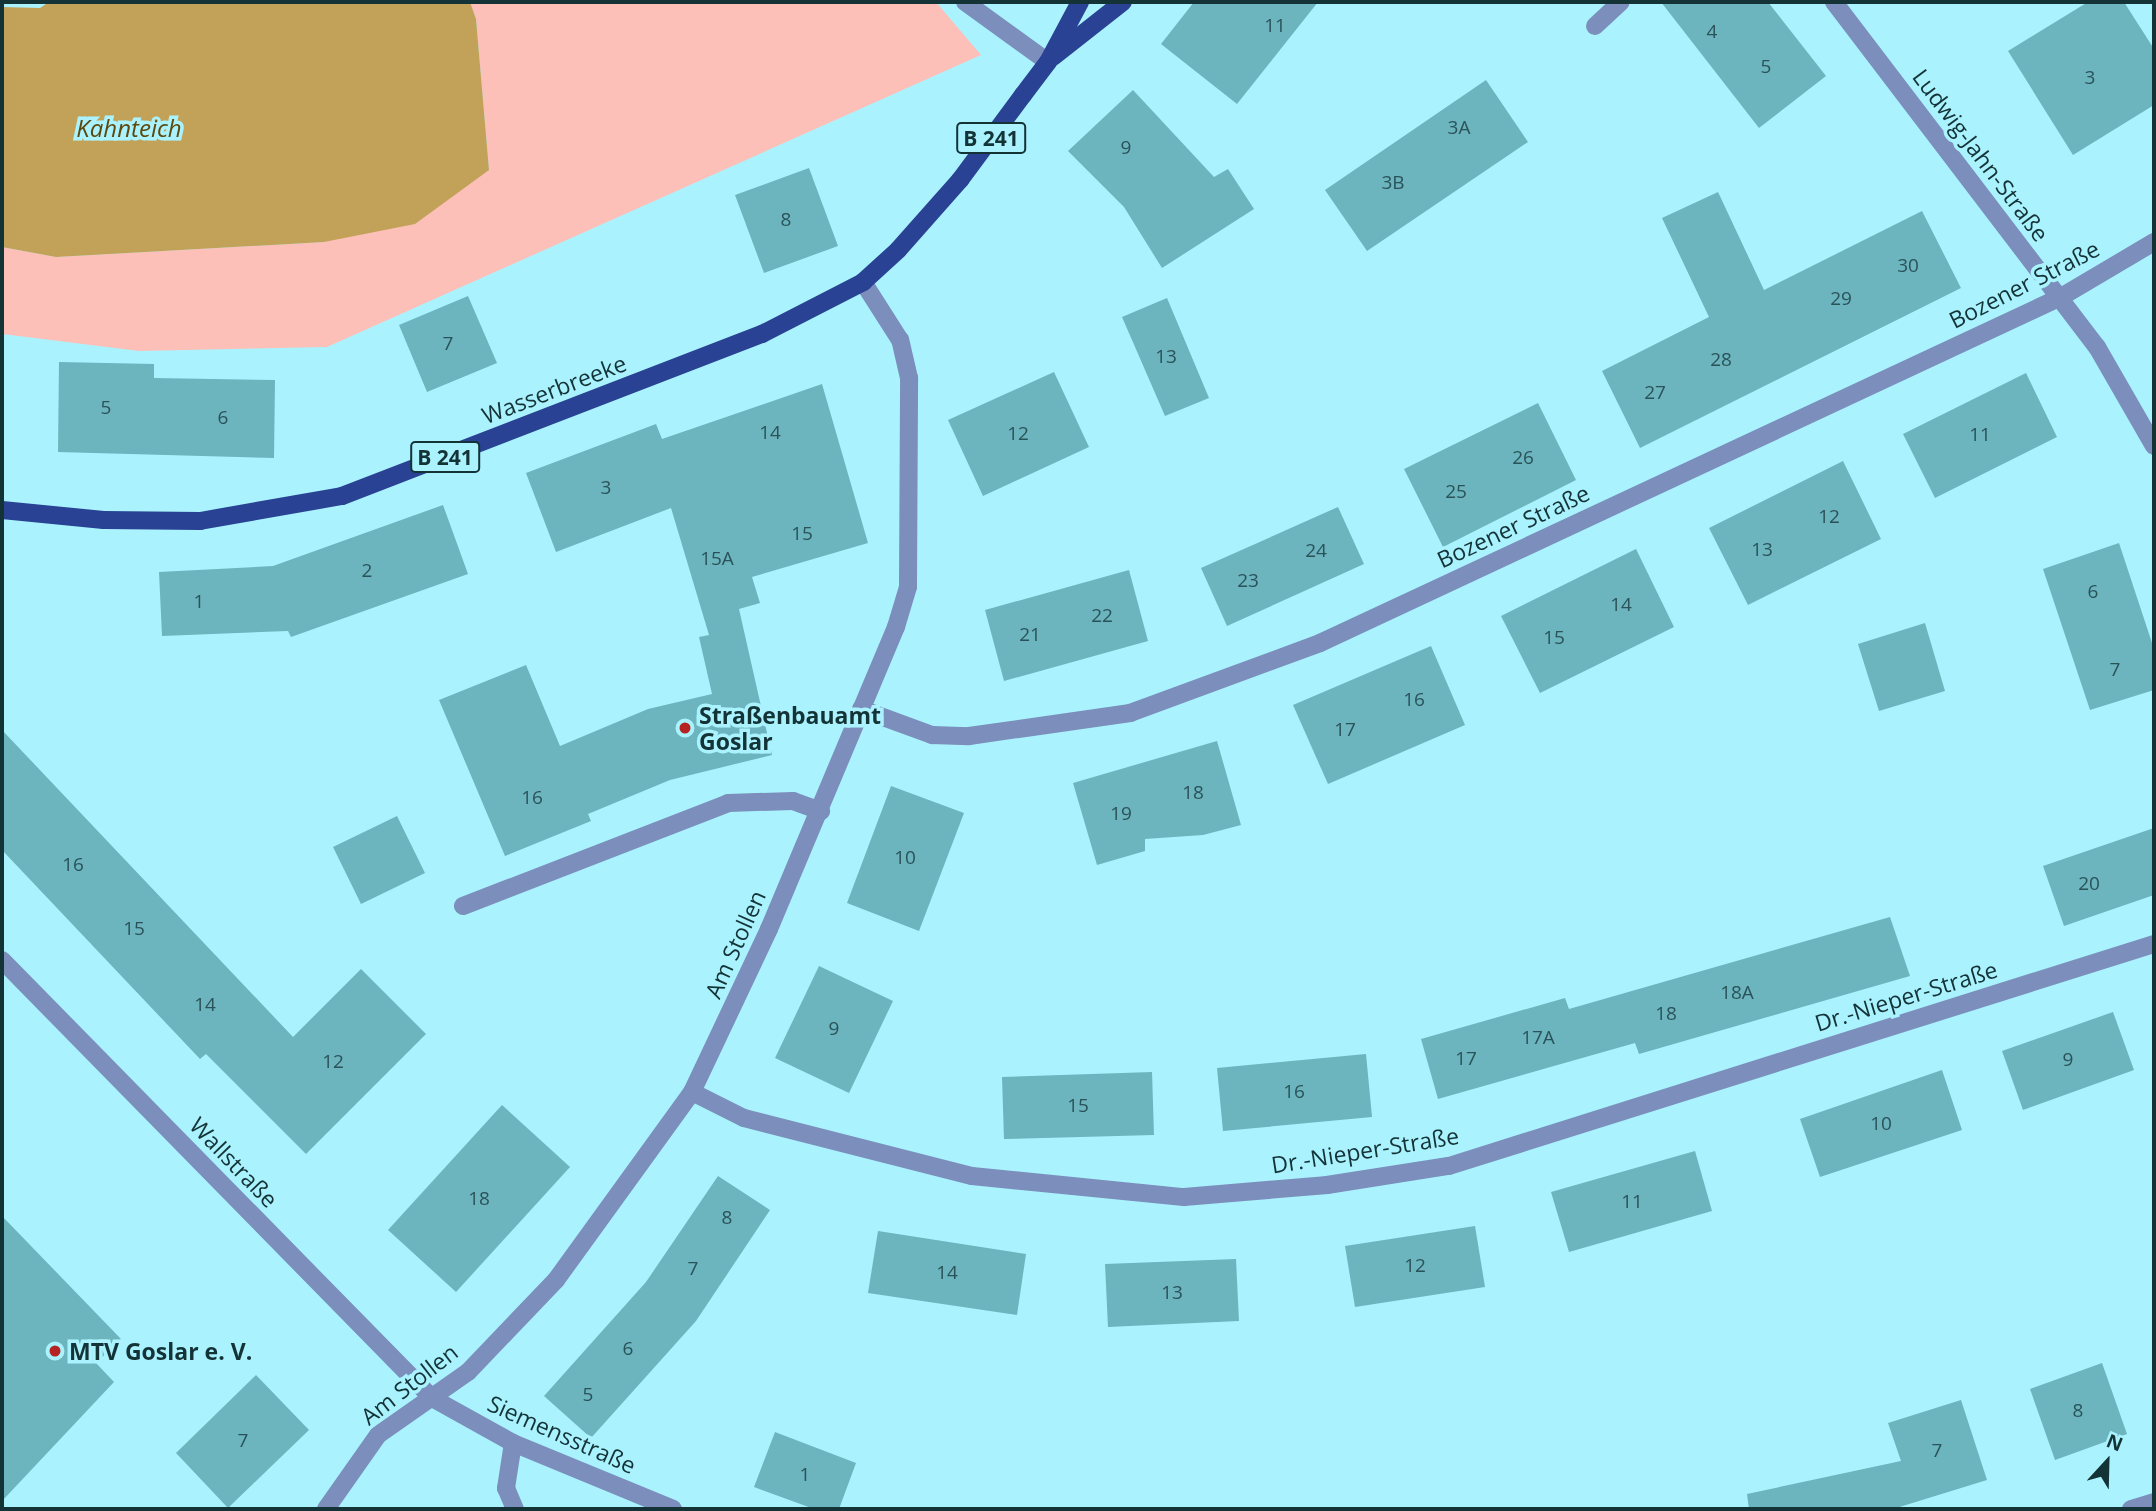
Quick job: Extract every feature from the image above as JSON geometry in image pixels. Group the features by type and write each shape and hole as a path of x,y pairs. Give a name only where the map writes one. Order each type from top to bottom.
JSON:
{"main road":[{"name":"B 241","path":"863,282 960,180 1048,62 1080,2"},
{"name":"B 241","path":"1048,62 1123,2"},
{"name":"Wasserbreeke","path":"2,510 104,520 200,521 342,496 762,334 863,282"}],"street":[{"path":"965,2 1048,62"},
{"path":"1595,26 1621,2"},
{"name":"Ludwig-Jahn-Straße","path":"1834,2 2097,346 2154,446"},
{"name":"Bozener Straße","path":"861,709 932,735 969,736 1130,713 1320,643 2061,297 2154,242"},
{"name":"Am Stollen","path":"326,1509 378,1435 468,1372 556,1280 692,1092 737,1003 821,811 908,587 909,378 900,340 863,282"},
{"path":"463,906 728,803 793,801 821,811"},
{"name":"Dr.-Nieper-Straße","path":"692,1092 744,1118 972,1176 1184,1197 1327,1185 1449,1166 2154,944"},
{"name":"Wallstraße","path":"2,960 432,1398"},
{"name":"Siemensstraße","path":"432,1398 513,1443 673,1509"},
{"path":"513,1443 506,1488 515,1509"},
{"path":"2131,1509 2154,1502"}],"shaded area":[{"path":"470,2 936,2 981,55 327,347 139,351 2,334 2,247 56,257 324,242 489,170 476,19"}],"water":[{"name":"Kahnteich","path":"49,2 470,2 476,19 489,170 415,224 324,242 56,257 2,247 2,7 40,8"}],"building":[{"path":"1194,2 1318,2 1237,104 1161,44"},
{"path":"1661,2 1768,2 1826,76 1759,128"},
{"path":"2088,2 2124,2 2154,49 2154,105 2073,155 2008,51"},
{"path":"1486,80 1528,142 1367,251 1325,190"},
{"path":"1133,90 1214,177 1228,169 1254,209 1162,268 1124,207 1068,151"},
{"path":"809,168 838,246 764,273 735,195"},
{"path":"1718,192 1764,290 1922,211 1961,288 1640,448 1602,371 1709,317 1662,218"},
{"path":"468,296 497,363 427,392 399,325"},
{"path":"1167,298 1209,398 1165,416 1122,317"},
{"path":"59,362 154,364 154,378 275,380 274,458 58,452"},
{"path":"1054,372 1089,447 983,496 948,420"},
{"path":"2026,373 2057,437 1935,498 1903,434"},
{"path":"822,384 868,543 752,577 760,603 739,609 772,755 670,780 588,814 591,821 505,856 439,700 526,665 560,746 648,709 712,694 699,637 709,635 671,508 556,552 526,473 656,424 662,439"},
{"path":"1538,403 1576,480 1443,547 1404,469"},
{"path":"1843,461 1881,539 1748,605 1709,528"},
{"path":"443,505 468,574 291,637 288,631 162,636 159,572 273,566"},
{"path":"1338,507 1364,564 1227,626 1201,568"},
{"path":"2119,543 2154,649 2154,690 2090,710 2043,569"},
{"path":"1636,549 1674,627 1540,693 1501,616"},
{"path":"1129,570 1148,641 1004,681 985,610"},
{"path":"1925,623 1945,691 1879,711 1858,644"},
{"path":"1431,646 1465,725 1328,784 1293,705"},
{"path":"2,730 293,1037 361,969 426,1034 306,1154 206,1054 200,1059 2,850"},
{"path":"1217,741 1241,825 1203,835 1145,839 1145,851 1097,865 1073,783"},
{"path":"891,786 964,813 919,931 847,903"},
{"path":"397,816 425,873 361,904 333,847"},
{"path":"2154,828 2154,895 2064,926 2043,866"},
{"path":"1890,917 1910,976 1639,1054 1635,1043 1438,1099 1421,1039 1565,998 1569,1009"},
{"path":"819,966 893,1001 849,1093 775,1058"},
{"path":"2113,1012 2134,1070 2023,1110 2002,1051"},
{"path":"1366,1054 1372,1117 1223,1131 1217,1068"},
{"path":"1942,1070 1962,1130 1820,1177 1800,1119"},
{"path":"1152,1072 1154,1135 1004,1139 1002,1077"},
{"path":"502,1105 570,1167 456,1292 388,1230"},
{"path":"1695,1151 1712,1211 1569,1252 1551,1192"},
{"path":"718,1176 770,1210 696,1321 591,1438 544,1396 646,1282"},
{"name":"MTV Goslar e. V.","path":"2,1216 121,1339 96,1363 114,1382 2,1501"},
{"path":"1475,1226 1485,1287 1355,1307 1345,1246"},
{"path":"878,1231 1026,1254 1017,1315 868,1293"},
{"path":"1236,1259 1239,1321 1108,1327 1105,1264"},
{"path":"2102,1363 2127,1434 2055,1460 2030,1389"},
{"path":"256,1375 309,1430 228,1508 176,1453"},
{"path":"1961,1400 1987,1480 1893,1509 1749,1509 1747,1494 1901,1461 1888,1423"},
{"path":"775,1432 856,1463 839,1509 814,1509 754,1487"}],"place":[{"name":"Straßenbauamt Goslar","path":"685,728"},
{"name":"MTV Goslar e. V.","path":"55,1351"}]}
